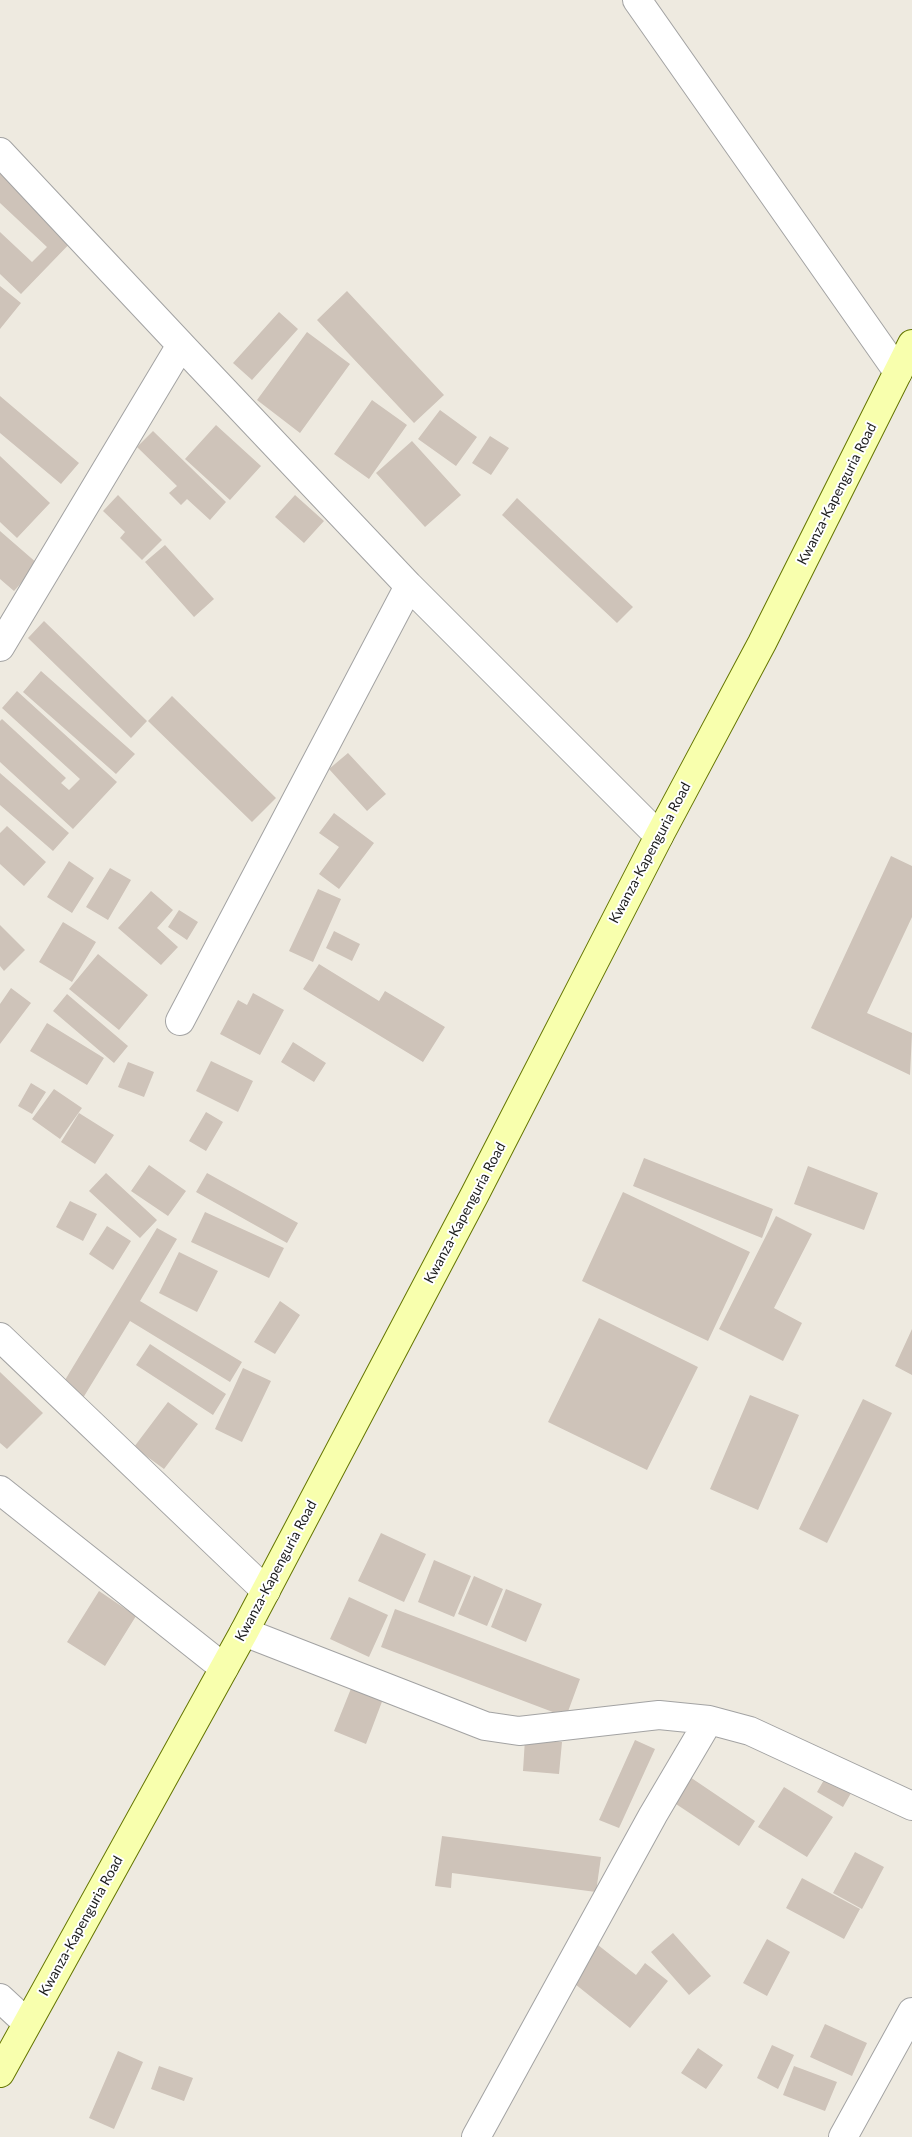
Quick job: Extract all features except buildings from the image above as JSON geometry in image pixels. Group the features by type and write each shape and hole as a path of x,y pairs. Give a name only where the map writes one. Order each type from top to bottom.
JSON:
{"street":[{"path":"637,0 898,372"},
{"path":"0,152 409,586 659,836"},
{"name":"Kwanza-Kapenguria Road","path":"0,2073 266,1591 475,1194 659,836 762,643 912,344"},
{"path":"0,647 181,345"},
{"path":"180,1021 409,586"},
{"path":"0,1337 266,1591"},
{"path":"0,1490 224,1668"},
{"path":"244,1632 484,1726 520,1731 659,1715 709,1720 750,1731 912,1806"},
{"path":"476,2137 653,1815 709,1720"},
{"path":"0,1998 28,2023"},
{"path":"843,2137 912,2012"}]}
